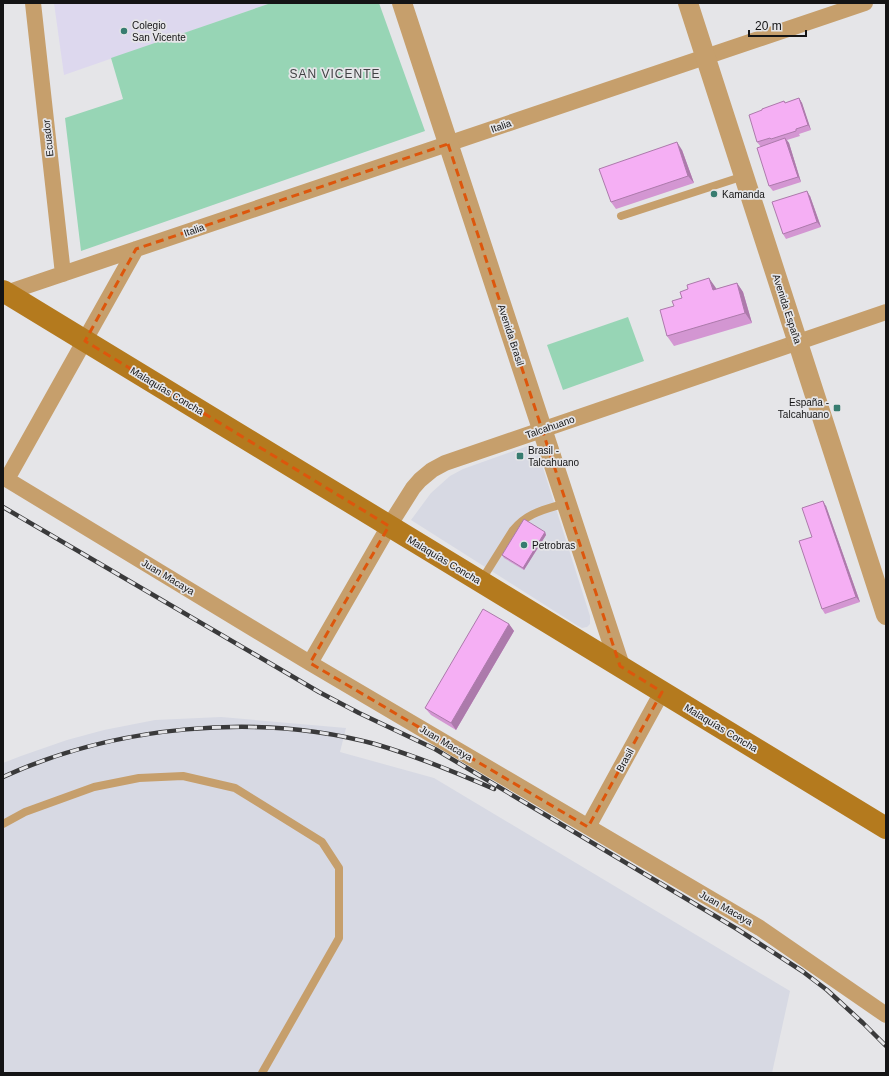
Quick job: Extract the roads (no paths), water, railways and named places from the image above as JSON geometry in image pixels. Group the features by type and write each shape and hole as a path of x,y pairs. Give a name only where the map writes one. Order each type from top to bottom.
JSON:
{"main road":[{"name":"Malaquías Concha","path":"4,292 886,828"}],"street":[{"name":"Ecuador","path":"33,3 62,274"},
{"name":"Avenida Brasil","path":"402,3 620,666"},
{"name":"Avenida España","path":"688,3 886,615"},
{"name":"Italia","path":"4,292 62,274 865,3"},
{"path":"5,478 85,341 136,249"},
{"name":"Talcahuano","path":"310,663 389,526 413,488 432,470 445,463 886,312"},
{"name":"Juan Macaya","path":"5,478 310,663 760,928 886,1015"},
{"name":"Brasil","path":"588,827 662,692"}],"lane":[{"path":"621,216 744,176"},
{"path":"480,582 513,530 524,518 537,512 566,503"},
{"path":"3,824 25,812 94,787 139,778 183,776 235,788 322,842 339,868 339,938 262,1073"}],"railway":[{"path":"3,507 319,692 359,713 435,749 737,929 802,971 827,990 886,1046"},
{"path":"3,777 46,760 91,746 138,736 186,729 235,727 283,728 330,734 375,744 465,776 494,789"}],"place":[{"name":"Colegio San Vicente","path":"124,31"},
{"name":"Kamanda","path":"714,194"},
{"name":"España - Talcahuano","path":"837,408"},
{"name":"Brasil - Talcahuano","path":"520,456"},
{"name":"Petrobras","path":"524,545"}],"district":[{"name":"SAN VICENTE","path":"335,74"}]}
